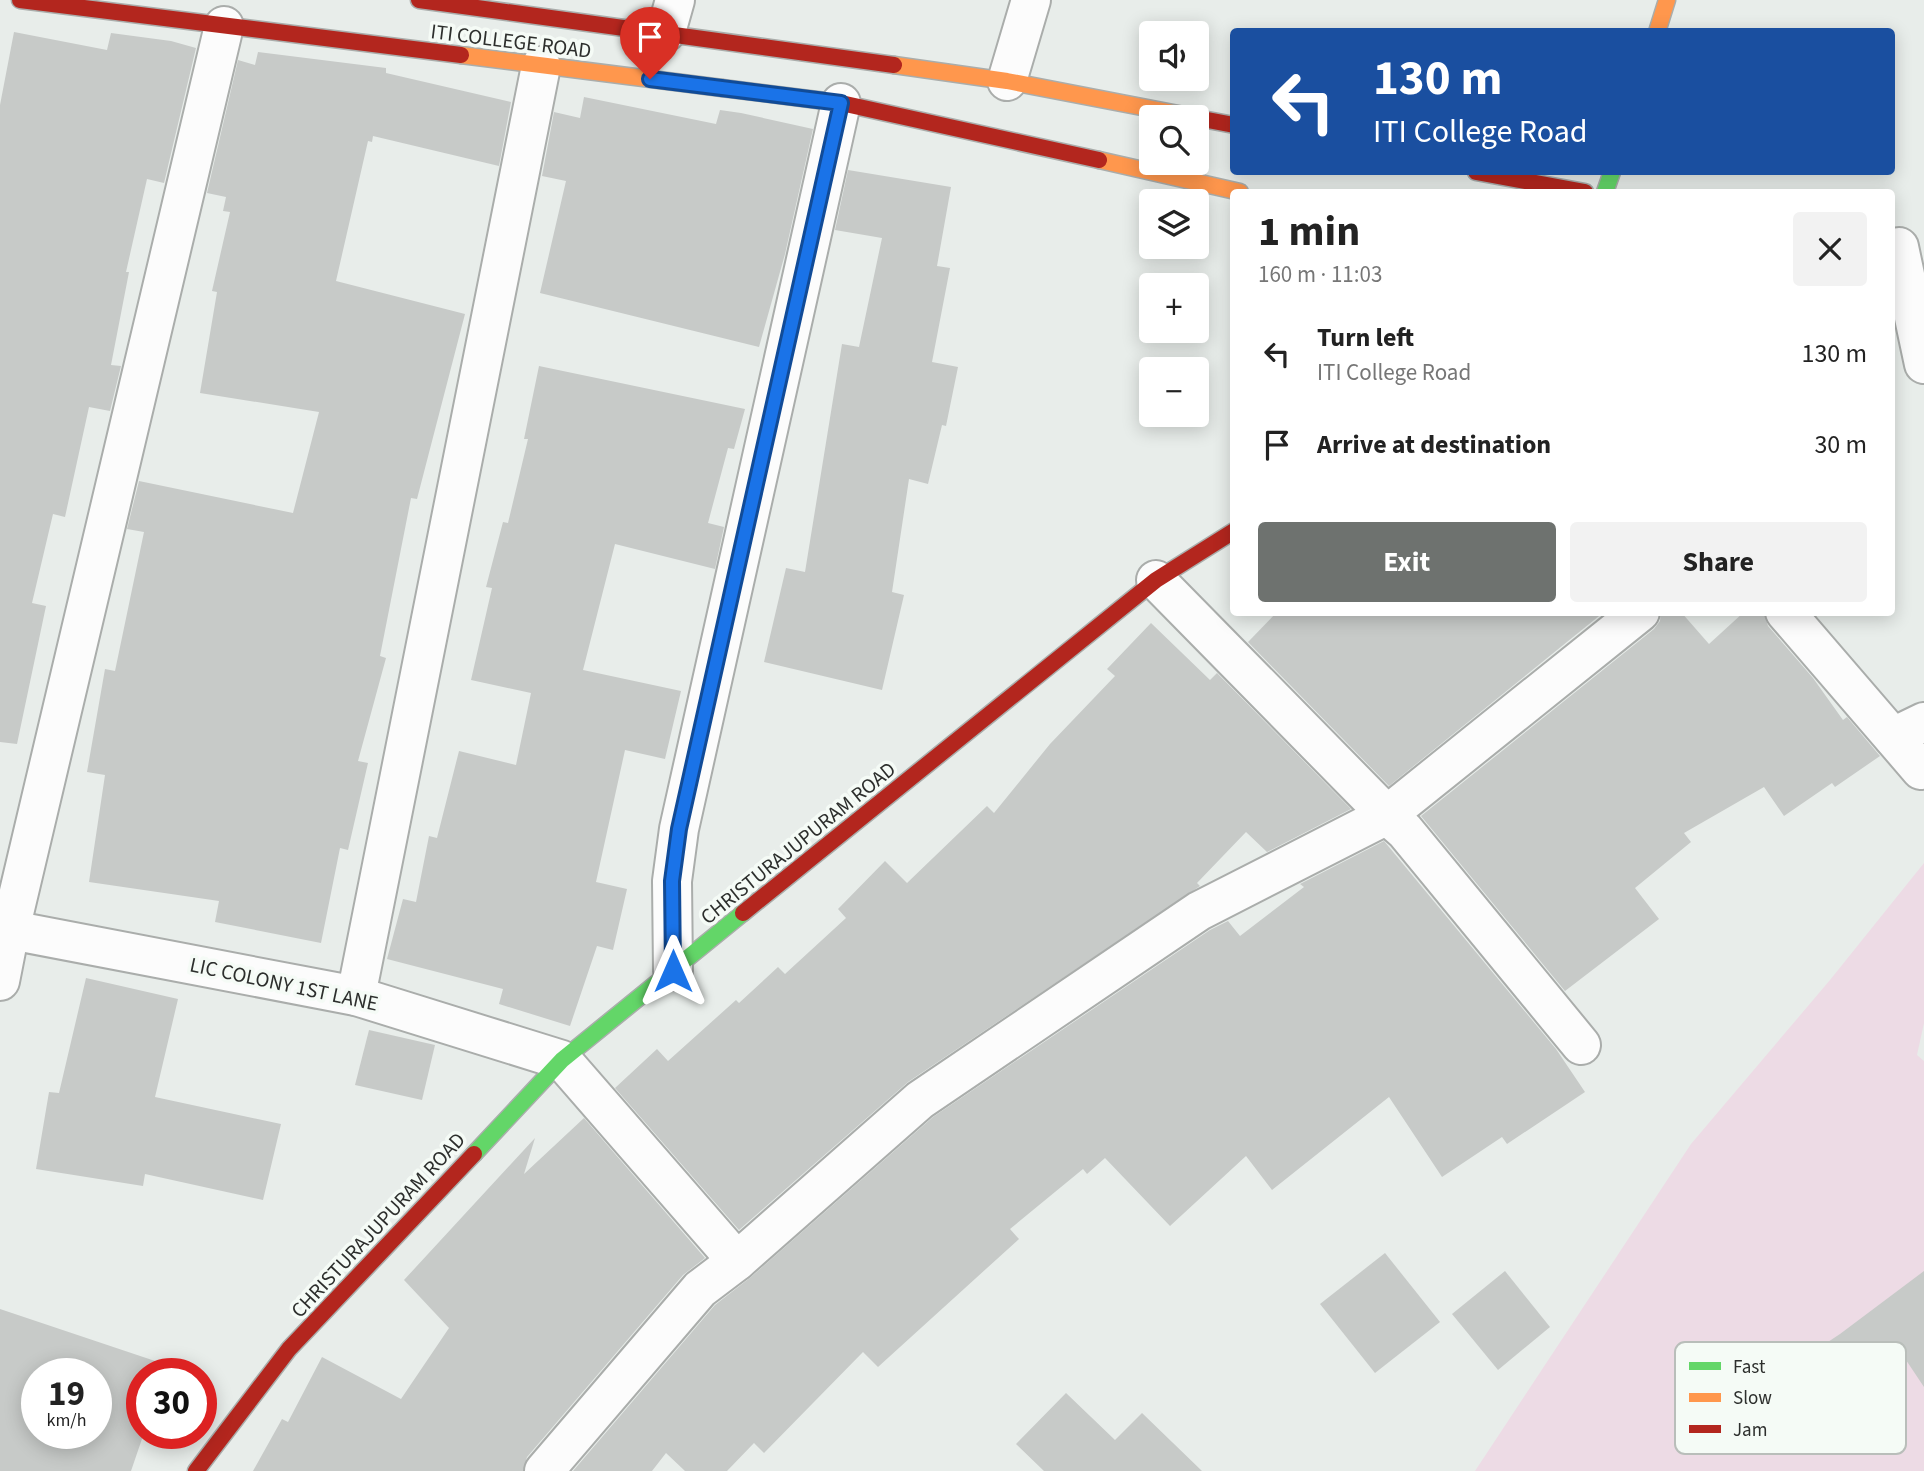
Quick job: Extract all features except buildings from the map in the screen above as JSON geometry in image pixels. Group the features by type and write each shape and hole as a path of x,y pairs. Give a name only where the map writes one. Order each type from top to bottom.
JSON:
{"street":[{"name":"ITI COLLEGE ROAD","path":"20,0 841,103 1230,190"},
{"name":"ITI COLLEGE ROAD","path":"419,0 671,16 1139,107"},
{"path":"1007,81 1031,0"},
{"path":"1658,28 1667,0"},
{"path":"0,981 5,929 224,26"},
{"path":"356,996 541,66"},
{"path":"673,971 672,881 679,829 841,103"},
{"name":"ITI COLLEGE ROAD","path":"1209,121 1230,124"},
{"path":"1492,175 1569,189"},
{"path":"1905,247 1924,364"},
{"name":"CHRISTURAJUPURAM ROAD","path":"196,1471 289,1349 562,1060 1156,580 1230,534"},
{"path":"1156,580 1405,831 1581,1045"},
{"path":"544,1471 699,1289 737,1261 920,1100 1199,911 1387,815 1635,616"},
{"path":"1789,616 1908,729 1921,770"},
{"name":"LIC COLONY 1ST LANE","path":"5,929 356,996 562,1060"},
{"path":"562,1060 737,1261"}],"shaded area":[{"path":"1924,863 1924,1023 1917,1055 1924,1061 1924,1471 1475,1471 1691,1144 1830,980"}],"traffic: fast":[{"path":"1606,189 1611,175"},
{"path":"474,1154 562,1060 743,913"}],"traffic: slow":[{"path":"1658,28 1667,0"},
{"path":"461,55 722,88"},
{"path":"894,65 1007,81 1139,106"},
{"path":"1099,160 1230,190"}],"traffic: jam":[{"path":"20,0 461,55"},
{"path":"419,0 894,65"},
{"path":"722,88 841,103 1099,160"},
{"path":"1209,120 1230,124"},
{"path":"1492,175 1569,189"},
{"path":"743,913 1156,580 1230,534"},
{"path":"196,1471 289,1349 474,1154"}],"route":[{"path":"650,79 841,103 679,829 672,881 673,971"}]}
